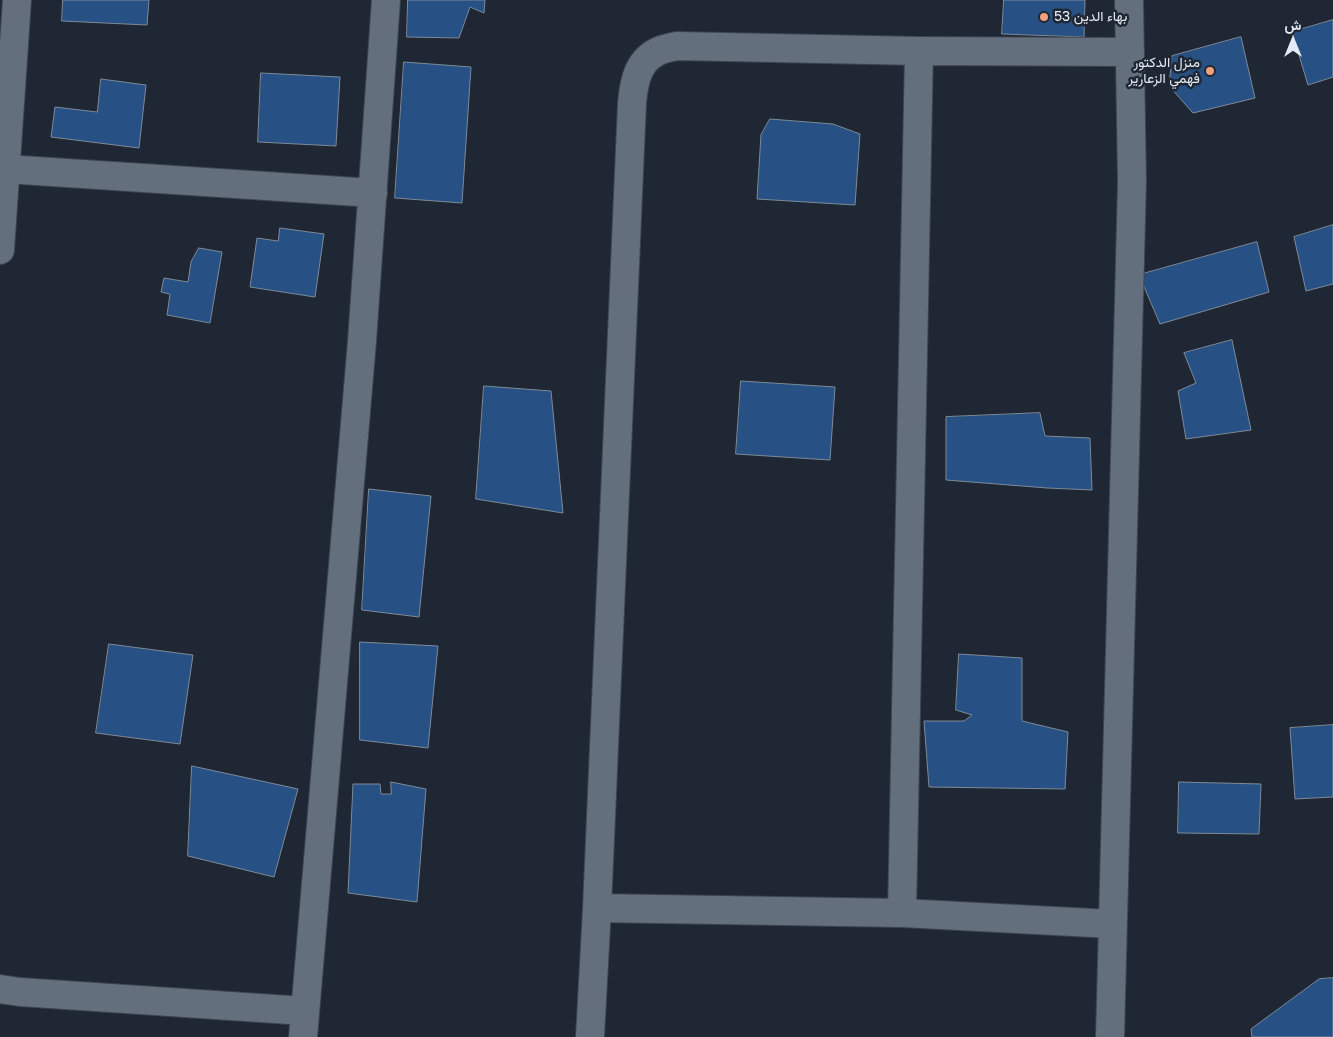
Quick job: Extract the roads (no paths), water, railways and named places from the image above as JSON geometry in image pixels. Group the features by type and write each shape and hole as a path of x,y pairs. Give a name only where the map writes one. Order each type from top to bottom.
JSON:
{"street":[{"path":"0,250 17,0"},
{"path":"0,989 304,1024 361,351 386,0"},
{"path":"1110,1037 1132,191 1129,0"},
{"path":"590,1037 632,113 634,86 638,71 647,59 660,50 677,46 919,51 1130,52"},
{"path":"902,913 919,51"},
{"path":"6,169 373,193"},
{"path":"597,908 902,913 1112,924"}],"place":[{"name":"بهاء الدين 53","path":"1044,17"},
{"name":"منزل الدكتور فهمي الزعارير","path":"1210,71"}]}
